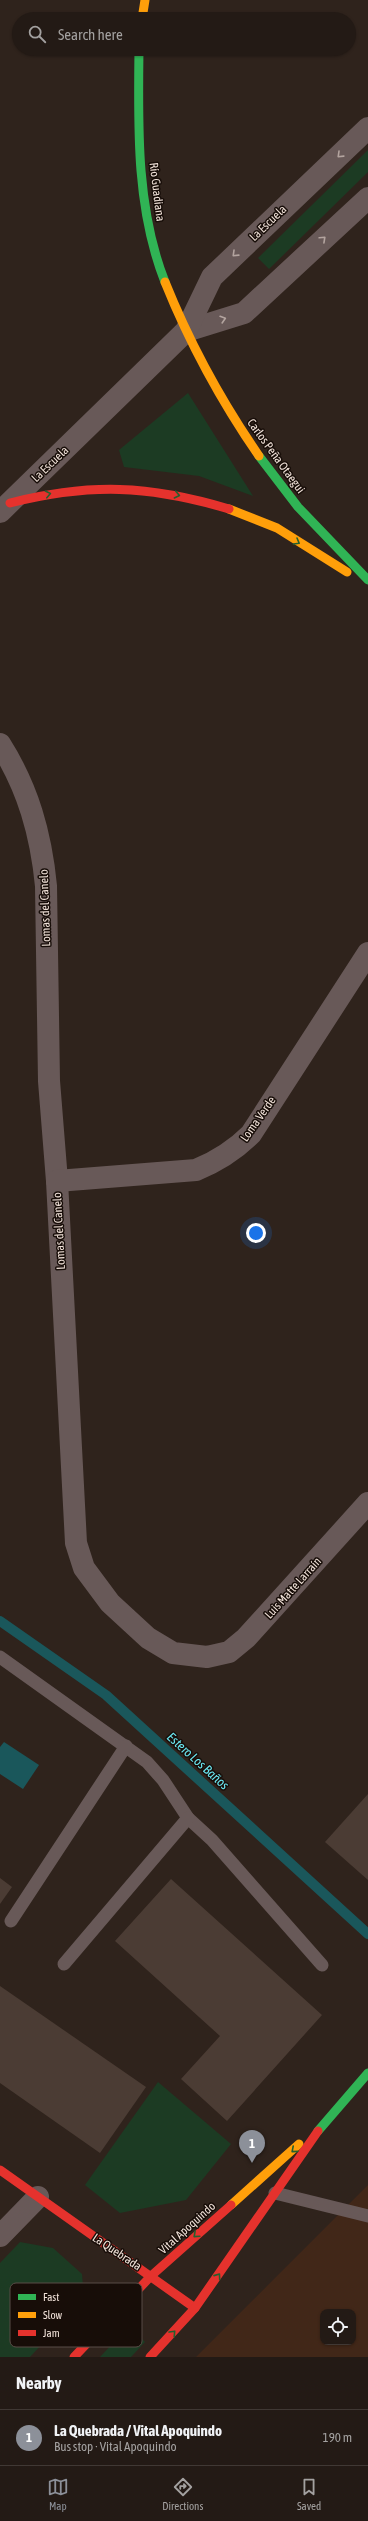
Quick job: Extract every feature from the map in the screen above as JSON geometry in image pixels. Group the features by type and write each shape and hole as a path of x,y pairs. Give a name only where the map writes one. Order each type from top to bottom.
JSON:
{"street":[{"path":"143,12 145,0"},
{"name":"Río Guadiana","path":"139,56 138,121 142,177 150,230 165,282 186,331"},
{"name":"La Escuela","path":"5,507 186,331 212,277 368,128"},
{"name":"La Escuela","path":"186,331 244,313 368,198"},
{"name":"Carlos Peña Otaegui","path":"186,331 250,443 315,526 368,580"},
{"path":"5,507 58,492 108,488 157,491 206,501 253,518 297,541 368,585"},
{"name":"Lomas del Canelo","path":"0,744 26,793 43,854 46,886 49,1080 57,1181 76,1543 84,1568 110,1603 148,1638 173,1653 207,1657"},
{"name":"Loma Verde","path":"57,1181 196,1170 216,1162 235,1150 251,1134 368,953"},
{"name":"Luis Matte Larraín","path":"207,1657 229,1652 246,1638 368,1503"},
{"name":"Vital Apoquindo","path":"150,2357 195,2308 323,2124 368,2073"},
{"name":"Vital Apoquindo","path":"142,2285 323,2124"},
{"name":"La Quebrada","path":"0,2170 195,2308"},
{"path":"0,2236 38,2197"},
{"name":"Vital Apoquindo","path":"74,2357 84,2347"}],"lane":[{"path":"0,1658 147,1762 163,1780 188,1818 212,1840 322,1965"},
{"path":"11,1921 126,1746"},
{"path":"64,1964 188,1818"},
{"path":"275,2193 368,2216"}],"shaded area":[{"path":"368,2185 368,2357 196,2357"}],"green space":[{"path":"368,150 368,172 269,269 258,258"},
{"path":"188,393 253,496 199,476 124,467 119,450"},
{"path":"158,2082 231,2144 186,2200 120,2213 85,2185"},
{"path":"20,2242 53,2248 82,2274 83,2283 10,2283 10,2347 39,2347 30,2357 0,2357 0,2263"},
{"path":"109,2347 140,2347 131,2357 100,2357"}],"water":[{"path":"4,1742 39,1765 23,1789 0,1774 0,1747"}],"building":[{"path":"368,1794 368,1880 325,1842"},
{"path":"0,1878 12,1887 0,1904"},
{"path":"171,1879 322,2015 227,2121 181,2079 220,2036 115,1941"},
{"path":"0,1986 146,2087 100,2153 0,2083"}],"waterway":[{"name":"Estero Los Baños","path":"0,1621 106,1695 368,1934"}],"traffic: fast":[{"path":"139,56 139,138 144,197 149,226 165,282"},
{"path":"259,456 298,507 368,580"},
{"path":"318,2131 368,2073"}],"traffic: slow":[{"path":"143,12 145,0"},
{"path":"165,282 185,328 207,372 259,456"},
{"path":"229,509 277,528 347,572"},
{"path":"231,2205 299,2144"}],"traffic: jam":[{"path":"10,503 67,492 120,490 146,491 172,495 229,509"},
{"path":"150,2357 195,2308 318,2131"},
{"path":"0,2170 195,2308"},
{"path":"142,2285 231,2205"},
{"path":"74,2357 84,2347"}],"place":[{"name":"La Quebrada / Vital Apoquindo","path":"252,2163"}]}
